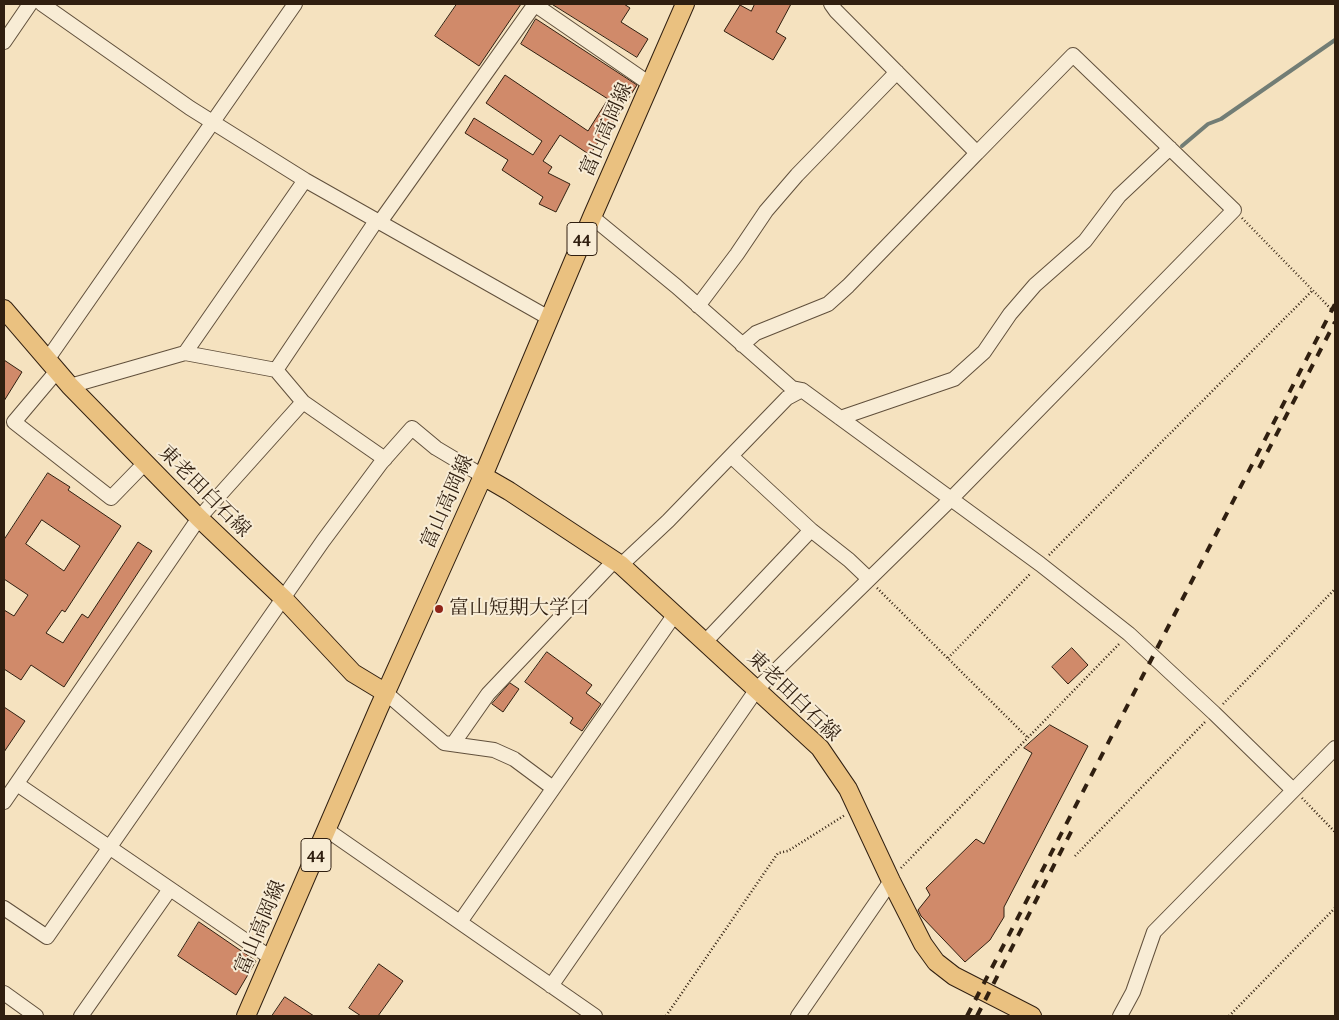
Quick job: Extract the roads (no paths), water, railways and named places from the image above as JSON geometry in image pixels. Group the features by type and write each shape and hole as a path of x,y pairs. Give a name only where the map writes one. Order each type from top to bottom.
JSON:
{"main road":[{"name":"富山高岡線","path":"246,1016 483,476 592,217 685,4"},
{"name":"東老田白石線","path":"4,309 70,386 145,464 283,598 353,673 386,694"},
{"name":"東老田白石線","path":"483,476 618,562 820,748 848,789 922,944 936,962 954,976 1032,1016"}],"street":[{"path":"4,42 30,4"},
{"path":"42,4 190,108 305,180 549,318"},
{"path":"145,464 111,498 14,422 213,122 295,4"},
{"path":"276,370 378,221 535,4 650,84"},
{"path":"836,6 897,72 977,153"},
{"path":"551,986 757,689 950,500 1234,210 1073,55 848,286 828,304 756,333 742,345"},
{"path":"698,306 772,204 897,72"},
{"path":"840,418 954,379 984,352 1010,314 1035,285 1085,241 1120,196 1170,148"},
{"path":"185,354 305,180"},
{"path":"592,217 792,388 802,390 1040,564 1128,634 1294,790"},
{"path":"70,386 185,354 276,370 303,402 385,459"},
{"path":"453,744 488,694 618,562 668,520 787,398 802,390"},
{"path":"4,802 199,518 303,402"},
{"path":"4,908 47,938 323,541 385,459 412,428 436,448 483,476"},
{"path":"731,456 811,530 849,560 869,579"},
{"path":"705,642 811,530"},
{"path":"460,922 675,614"},
{"path":"386,694 444,743 494,750 514,759 553,788"},
{"path":"1120,1016 1133,992 1154,932 1335,748"},
{"path":"16,784 271,958"},
{"path":"327,830 595,1016"},
{"path":"798,1016 891,881"},
{"path":"81,1016 170,889"},
{"path":"4,993 36,1016"}],"waterway":[{"path":"1182,146 1208,124 1221,119 1335,40"}],"railway":[{"path":"967,1016 1335,304"},
{"path":"1259,468 1335,322"},
{"path":"977,1016 1073,828"}],"place":[{"name":"富山短期大学口","path":"439,609"}]}
